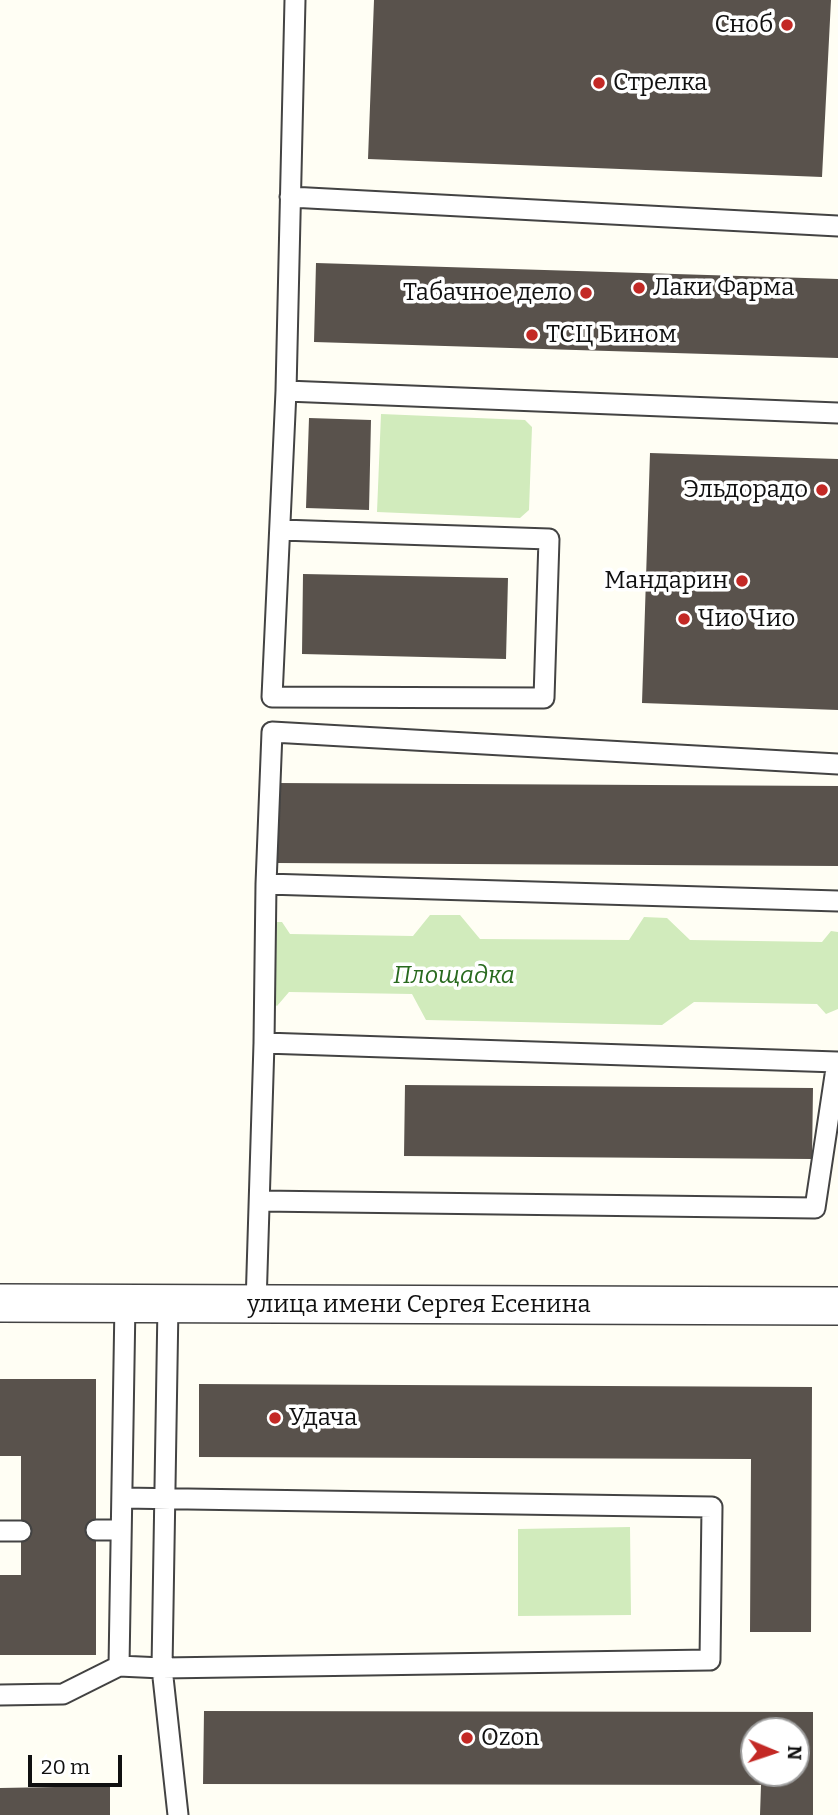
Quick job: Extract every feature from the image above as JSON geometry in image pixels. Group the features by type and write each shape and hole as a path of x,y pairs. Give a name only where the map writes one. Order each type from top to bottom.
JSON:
{"street":[{"name":"улица имени Сергея Есенина","path":"0,1303 838,1306"}],"lane":[{"path":"281,530 549,539 544,698 272,697 286,391 295,0"},
{"path":"290,197 838,226"},
{"path":"286,391 838,413"},
{"path":"256,1305 272,732 838,764"},
{"path":"266,884 838,901"},
{"path":"260,1201 815,1208 837,1059 264,1043"},
{"path":"118,1666 125,1303"},
{"path":"168,1305 162,1668 178,1815"},
{"path":"0,1695 63,1694 118,1666 162,1668 710,1661 712,1507 122,1498"},
{"path":"96,1530 121,1530"},
{"path":"0,1531 21,1531"}],"green space":[{"path":"381,414 525,420 532,427 529,510 520,518 377,512"},
{"name":"Площадка","path":"430,915 460,915 480,939 629,940 644,917 667,918 690,940 822,942 831,931 838,932 838,1009 826,1014 817,1004 694,1002 662,1025 426,1020 412,994 289,992 277,1006 268,1000 271,922 282,922 290,934 413,936"},
{"path":"630,1527 631,1615 518,1616 518,1529"}],"building":[{"name":"Стрелка","path":"374,0 831,0 822,177 368,159"},
{"path":"316,263 838,279 838,358 314,342"},
{"path":"309,418 371,420 369,510 306,508"},
{"name":"Мандарин","path":"650,453 838,459 838,710 642,703"},
{"path":"303,574 508,578 506,659 302,654"},
{"path":"276,783 838,786 838,866 276,863"},
{"path":"405,1085 813,1088 812,1159 404,1156"},
{"path":"0,1379 96,1379 96,1655 0,1655 0,1575 21,1575 21,1456 0,1456"},
{"path":"199,1384 812,1387 811,1632 750,1632 751,1459 199,1457"},
{"path":"204,1711 813,1712 813,1815 760,1815 761,1787 810,1787 810,1717 740,1717 740,1785 203,1784"},
{"path":"110,1786 110,1815 0,1815 0,1788"}],"place":[{"name":"Сноб","path":"787,25"},
{"name":"Стрелка","path":"599,83"},
{"name":"Лаки Фарма","path":"639,288"},
{"name":"Табачное дело","path":"586,293"},
{"name":"ТСЦ Бином","path":"532,335"},
{"name":"Эльдорадо","path":"822,490"},
{"name":"Мандарин","path":"742,581"},
{"name":"Чио Чио","path":"684,619"},
{"name":"Удача","path":"275,1418"},
{"name":"Ozon","path":"467,1738"}]}
